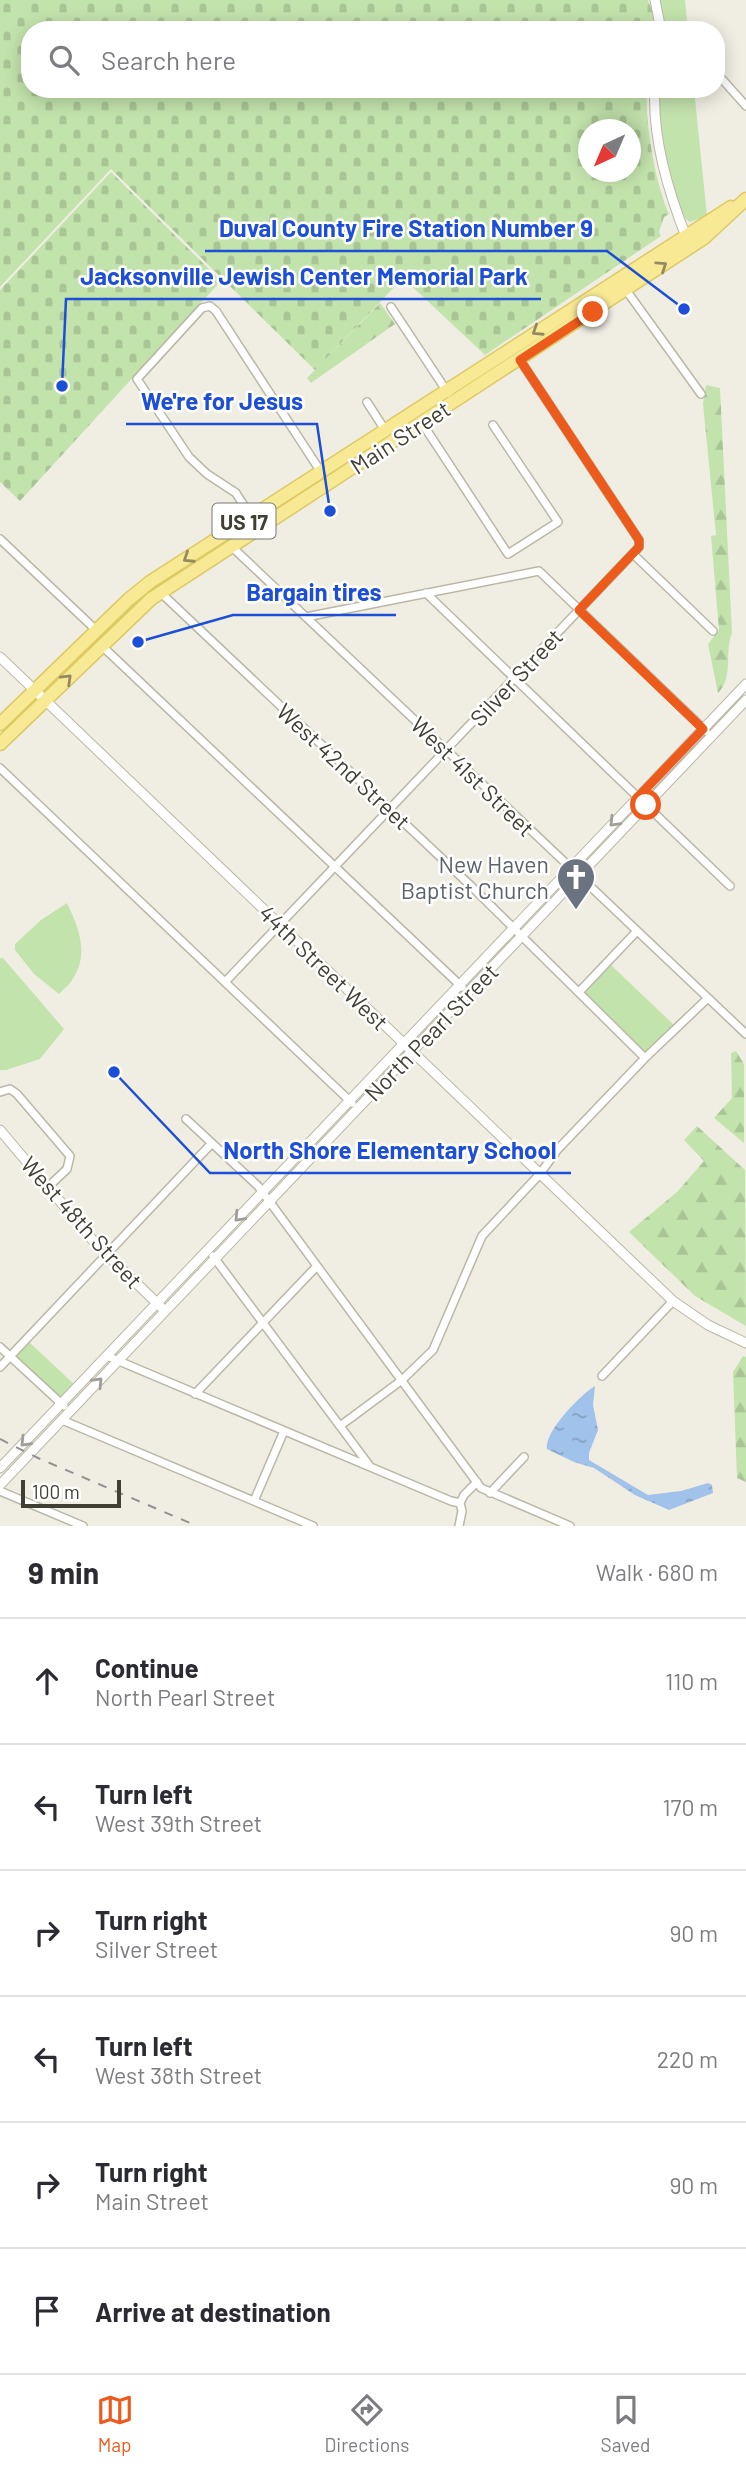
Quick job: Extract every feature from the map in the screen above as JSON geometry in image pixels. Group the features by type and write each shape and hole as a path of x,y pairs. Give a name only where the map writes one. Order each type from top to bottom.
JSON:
{"main road":[{"name":"Main Street","path":"0,744 160,593 626,290 746,198"},
{"name":"Main Street","path":"0,724 150,582 512,348 688,241"},
{"path":"231,546 236,536 277,508 304,482"}],"street":[{"path":"655,0 660,21"},
{"path":"725,82 746,106"},
{"path":"655,98 655,117 668,189 688,241"},
{"path":"626,290 701,394"},
{"path":"251,517 236,493 207,474 188,457 137,380 202,308 210,306 216,311 321,472"},
{"path":"391,307 454,402"},
{"path":"512,348 639,540 639,547 633,554 713,631"},
{"path":"367,401 385,430"},
{"path":"422,423 508,554 558,522 493,425"},
{"path":"0,539 97,631"},
{"name":"West 41st Street","path":"231,546 746,1034"},
{"name":"Silver Street","path":"225,982 633,554"},
{"path":"306,617 539,571 711,737"},
{"name":"West 42nd Street","path":"160,593 390,809 645,1058"},
{"path":"426,593 730,886"},
{"path":"102,646 468,993"},
{"name":"44th Street West","path":"0,657 673,1301 708,1325 746,1343"},
{"name":"North Pearl Street","path":"2,1464 746,684"},
{"name":"North Pearl Street","path":"0,1488 70,1411 746,700"},
{"path":"0,768 358,1108"},
{"path":"579,992 637,931"},
{"path":"340,1426 402,1380 433,1350 478,1243 539,1175 558,1149 645,1058 708,998"},
{"path":"0,1092 10,1089 17,1094 70,1156 67,1169 49,1186"},
{"path":"186,1119 262,1193 477,1482 490,1493 570,1526"},
{"name":"West 48th Street","path":"0,1130 107,1255 165,1311"},
{"path":"0,1367 212,1143"},
{"path":"208,1250 370,1467"},
{"path":"195,1394 316,1267"},
{"path":"602,1376 673,1301"},
{"path":"0,1347 70,1411"},
{"path":"107,1356 284,1432 460,1503"},
{"path":"62,1420 313,1526"},
{"path":"254,1502 284,1432"},
{"path":"490,1493 524,1457"},
{"path":"460,1526 460,1503 477,1482"},
{"path":"0,1488 83,1526"}],"green space":[{"path":"0,0 648,0 654,21 21,21 21,98 647,98 652,153 659,186 669,214 664,217 659,232 661,236 485,355 403,278 315,370 111,169 0,287"},
{"path":"658,0 685,0 687,21 662,21"},
{"path":"695,98 707,216 690,222 682,214 671,185 657,100"},
{"path":"111,172 221,281 20,501 0,482 0,290"},
{"path":"380,303 395,324 311,383 307,378"},
{"path":"706,385 720,388 732,633 726,680 718,693 708,644 719,630 711,536 716,535 703,404"},
{"path":"67,903 78,930 81,958 73,979 59,994 34,974 15,950 15,944 41,920"},
{"path":"0,958 3,958 64,1029 40,1059 6,1070 0,1070"},
{"path":"610,964 675,1026 646,1054 583,994"},
{"path":"736,1051 744,1064 744,1143 714,1118 732,1098 731,1053"},
{"path":"697,1126 745,1170 746,1326 695,1296 629,1232 677,1192 704,1161 684,1140"},
{"path":"29,1342 75,1385 61,1399 15,1357"},
{"path":"743,1356 746,1357 746,1482 737,1478 733,1372"}],"water":[{"path":"595,1386 593,1405 598,1430 589,1460 648,1495 681,1491 708,1483 712,1485 713,1493 669,1510 635,1495 594,1468 547,1449 551,1433 557,1424 572,1405"}],"railway":[{"path":"0,1439 197,1526"}],"place":[{"name":"Duval County Fire Station Number 9","path":"684,309"},
{"name":"Jacksonville Jewish Center Memorial Park","path":"62,386"},
{"name":"We're for Jesus","path":"330,511"},
{"name":"Bargain tires","path":"138,642"},
{"name":"New Haven Baptist Church","path":"576,911"},
{"name":"North Shore Elementary School","path":"114,1072"}],"route":[{"path":"593,312 520,360 639,540 639,547 579,610 703,729 638,797 646,805"}]}
